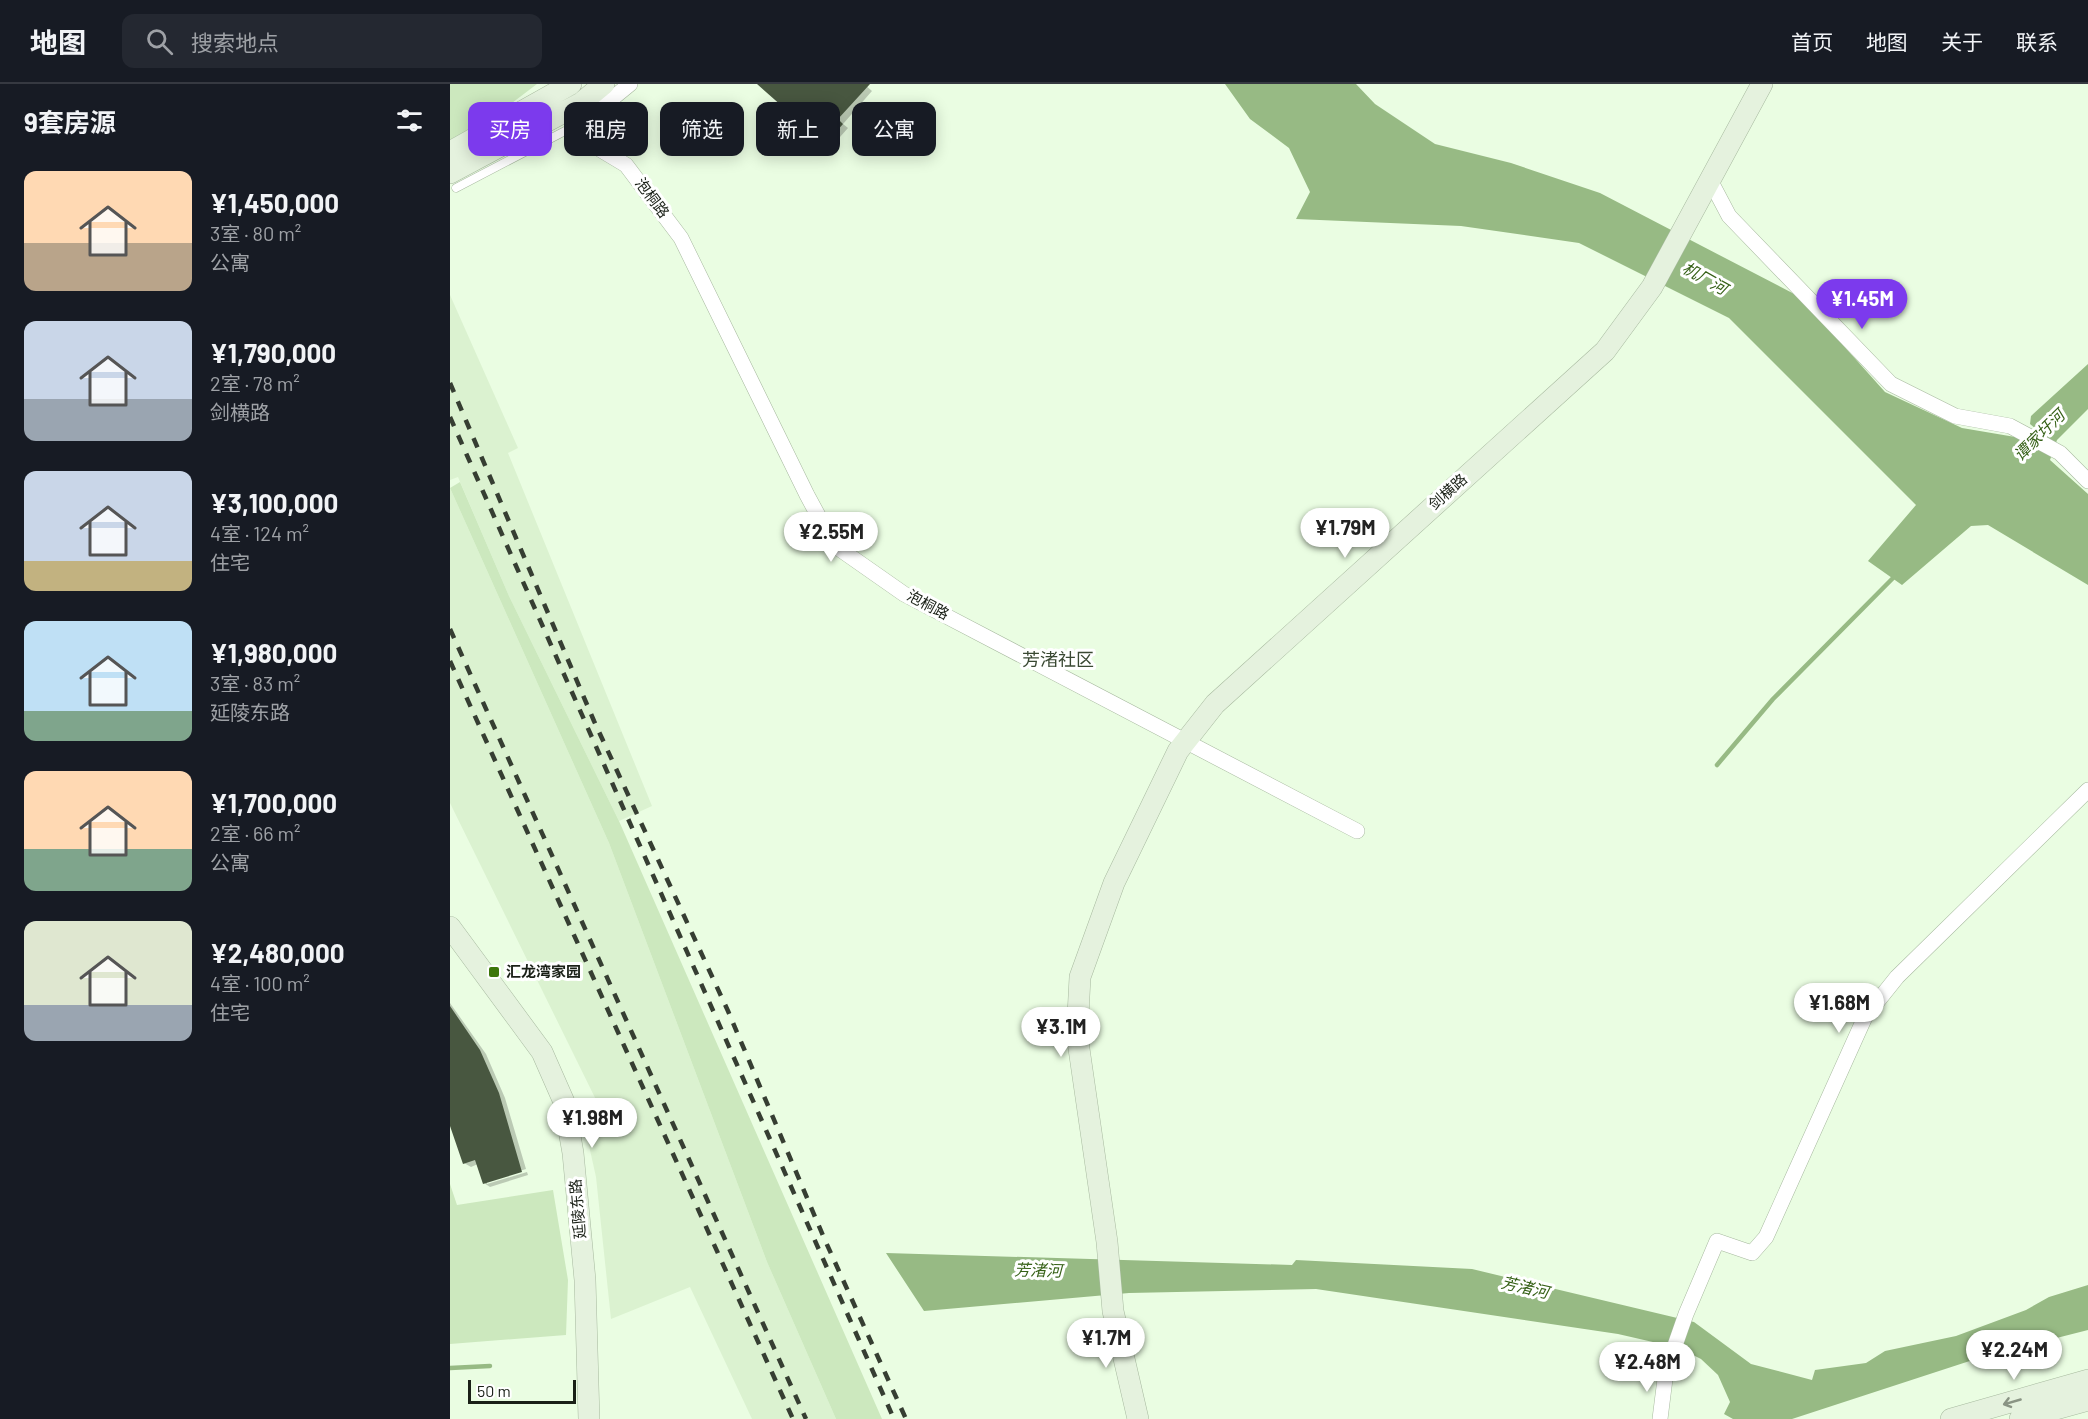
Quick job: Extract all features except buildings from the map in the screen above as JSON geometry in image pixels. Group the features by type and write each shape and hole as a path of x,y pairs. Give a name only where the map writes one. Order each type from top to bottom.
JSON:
{"street":[{"path":"450,152 571,84"},
{"path":"453,181 581,103 604,84"},
{"path":"608,102 630,84"},
{"name":"剑横路","path":"1138,1419 1113,1311 1107,1242 1077,1035 1080,977 1114,883 1178,751 1215,704 1605,351 1652,287 1762,84"},
{"name":"泡桐路","path":"612,156 626,165 681,238 807,495 834,545 904,594 1357,831"},
{"path":"1710,180 1729,216 1891,384 1955,416 2010,426 2054,450 2088,480"},
{"path":"1660,1419 1666,1371 1686,1314 1717,1241 1752,1253 1766,1237 1865,1017 1897,977 2088,790"},
{"name":"延陵东路","path":"450,927 542,1052 564,1102 573,1153 585,1280 589,1419"},
{"path":"1951,1419 2088,1380"},
{"path":"2020,1419 2088,1400"}],"lane":[{"path":"453,181 564,130"}],"shaded area":[{"path":"450,84 537,84 513,102 468,102 468,130 450,140"},
{"path":"450,295 518,448 508,453 652,806 619,821 509,596 458,477 450,480"},
{"path":"460,482 509,596 619,821 882,1419 836,1419 767,1262 609,843 450,488"},
{"path":"450,488 609,843 767,1262 836,1419 752,1419 690,1287 611,1319 596,1177 584,1123 603,1114 450,803"},
{"path":"450,1184 457,1205 553,1190 568,1280 566,1335 450,1344"}],"water":[{"name":"机厂河","path":"1225,84 1356,84 1375,104 1435,144 1511,163 1600,193 1800,297 1885,392 1962,428 2027,439 2037,447 2041,433 2030,424 2031,416 2088,364 2088,409 2057,440 2050,460 2088,494 2088,585 1988,525 1971,526 1902,585 1868,561 1916,505 1729,318 1579,243 1461,226 1296,219 1310,192 1289,148 1250,119"},
{"name":"芳渚河","path":"886,1253 1292,1265 1296,1260 1472,1269 1694,1322 1751,1364 1812,1380 1815,1370 1866,1363 1885,1351 1956,1336 2026,1310 2049,1297 2088,1285 2088,1330 1985,1356 1792,1419 1733,1419 1724,1414 1730,1402 1718,1375 1701,1359 1679,1348 1618,1334 1316,1289 1129,1293 924,1311"}],"waterway":[{"path":"1717,765 1773,699 1895,576"},
{"path":"450,1368 490,1366"}],"railway":[{"path":"450,383 594,721 728,1011 824,1238 906,1419"},
{"path":"450,417 894,1419"},
{"path":"450,629 806,1419"},
{"path":"450,661 793,1419"}],"place":[{"name":"汇龙湾家园","path":"494,972"}],"district":[{"name":"芳渚社区","path":"1058,660"}],"water label":[{"name":"谭家圩河","path":"2039,435"}]}
